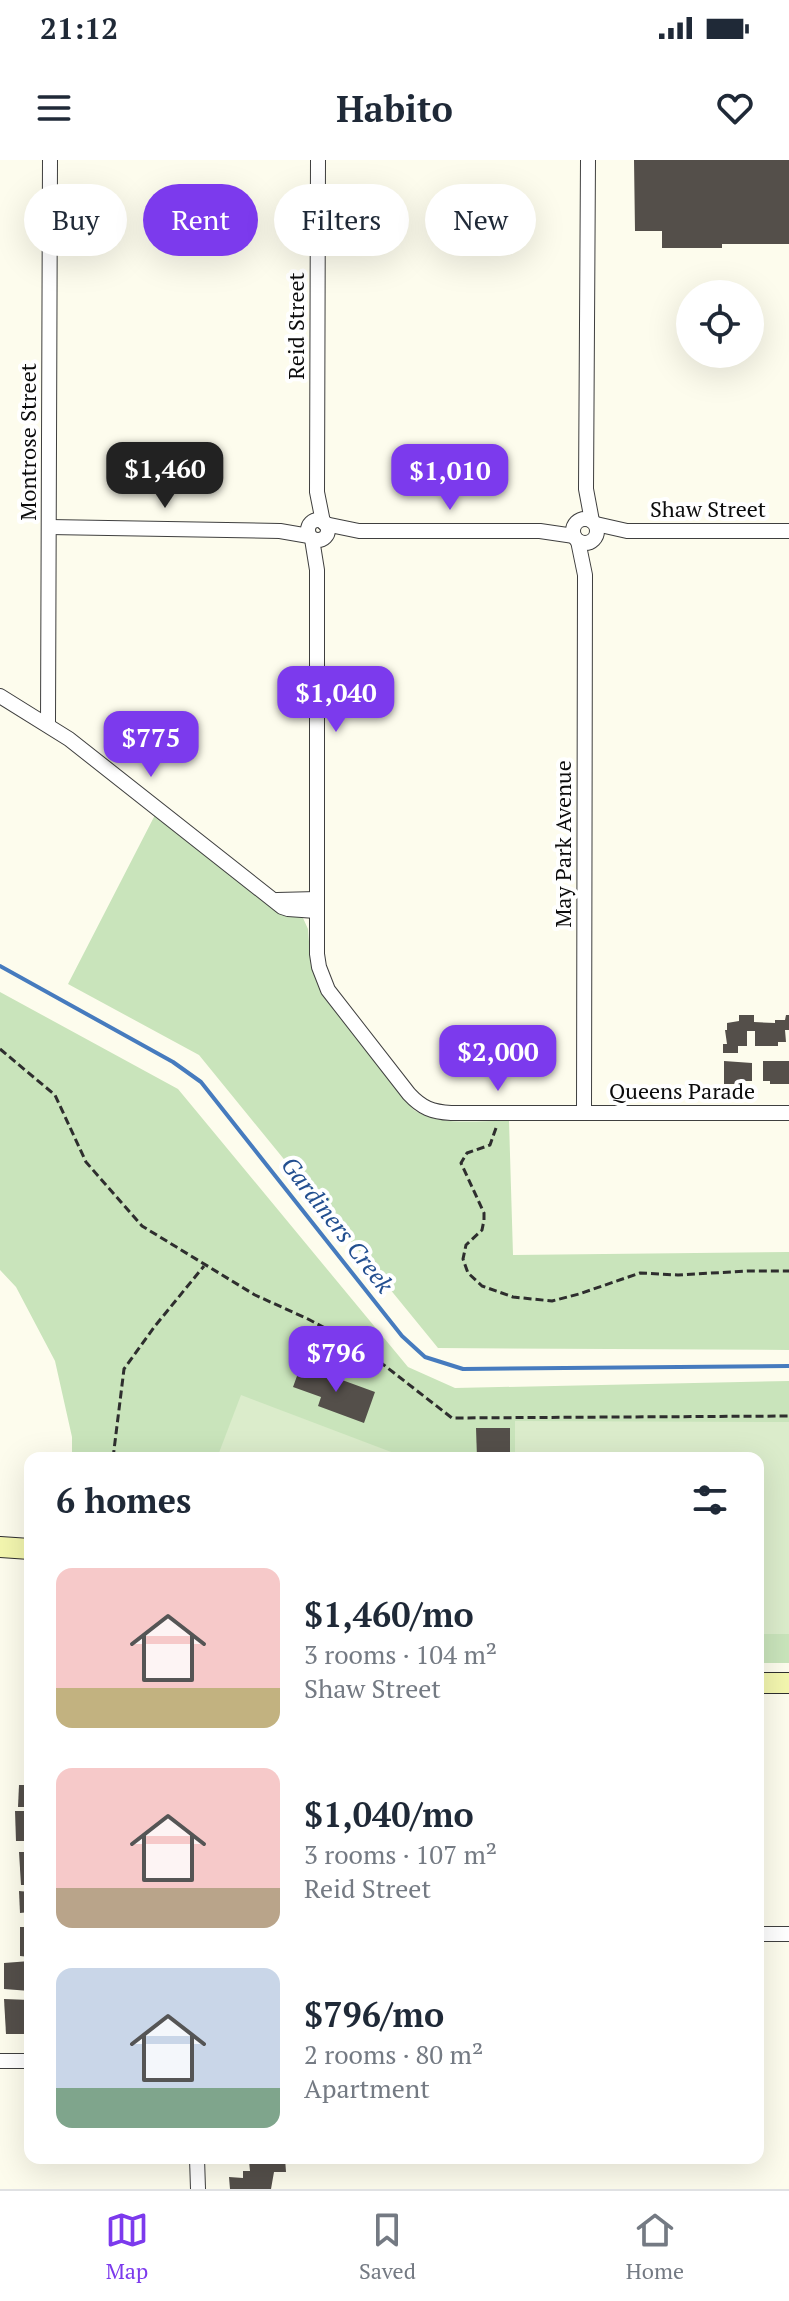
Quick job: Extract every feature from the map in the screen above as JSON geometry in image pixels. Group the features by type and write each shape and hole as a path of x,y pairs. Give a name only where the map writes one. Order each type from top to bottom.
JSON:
{"street":[{"name":"Montrose Street","path":"48,724 50,160"},
{"name":"Reid Street","path":"316,905 318,160"},
{"name":"May Park Avenue","path":"584,1113 588,160"},
{"name":"Shaw Street","path":"49,527 280,531 789,531"},
{"path":"0,696 48,724 282,907 316,905"},
{"name":"Queens Parade","path":"316,905 317,954 328,990 409,1094 432,1111 789,1113"},
{"path":"0,1547 24,1549"},
{"path":"764,1683 789,1683"},
{"path":"764,1934 789,1934"},
{"path":"0,2061 24,2061"},
{"path":"197,2164 198,2189"}],"path":[{"path":"0,1049 55,1095 86,1162 142,1226 255,1295 362,1348 452,1418 789,1416"},
{"path":"498,1112 490,1145 467,1153 461,1163 484,1213 482,1230 466,1245 463,1259 468,1273 482,1286 513,1297 552,1301 640,1273 678,1275 789,1271"},
{"path":"114,1452 124,1369 205,1266"}],"green space":[{"path":"155,815 303,918 308,929 311,967 325,998 414,1110 448,1121 509,1121 513,1255 789,1252 789,1350 438,1348 199,1055 68,984"},
{"path":"0,992 178,1089 408,1367 455,1388 789,1381 789,1663 764,1663 764,1452 72,1452 72,1437 55,1361 16,1287 0,1270"},
{"path":"241,1395 391,1452 219,1452"},
{"path":"515,1421 789,1422 789,1634 764,1634 764,1452 515,1452"}],"building":[{"path":"634,160 789,160 789,244 662,248 662,231 635,231"},
{"path":"739,1015 754,1015 754,1022 775,1023 775,1020 785,1020 789,1015 786,1042 778,1042 778,1046 755,1046 755,1031 747,1031 747,1046 738,1046 738,1053 723,1053 723,1044 727,1044 727,1023 739,1021"},
{"path":"724,1061 752,1063 752,1081 724,1084"},
{"path":"763,1061 789,1061 789,1084 763,1081"},
{"path":"301,1365 375,1392 364,1423 318,1406 321,1397 293,1387"},
{"path":"476,1428 510,1428 510,1452 477,1452"},
{"path":"19,1785 24,1785 24,1807 18,1807"},
{"path":"15,1811 24,1811 24,1841 16,1841"},
{"path":"19,1852 24,1852 24,1885 21,1885"},
{"path":"19,1891 24,1891 24,1913 20,1913"},
{"path":"20,1927 24,1927 24,1956 20,1956"},
{"path":"24,1961 24,1991 4,1989 4,1963"},
{"path":"4,1999 24,2000 24,2034 6,2034"},
{"path":"249,2164 285,2164 286,2172 274,2172 271,2189 230,2189 229,2177 243,2178 243,2171 250,2171"}],"waterway":[{"name":"Gardiners Creek","path":"0,966 173,1062 201,1082 402,1336 425,1357 463,1369 789,1366"}]}
